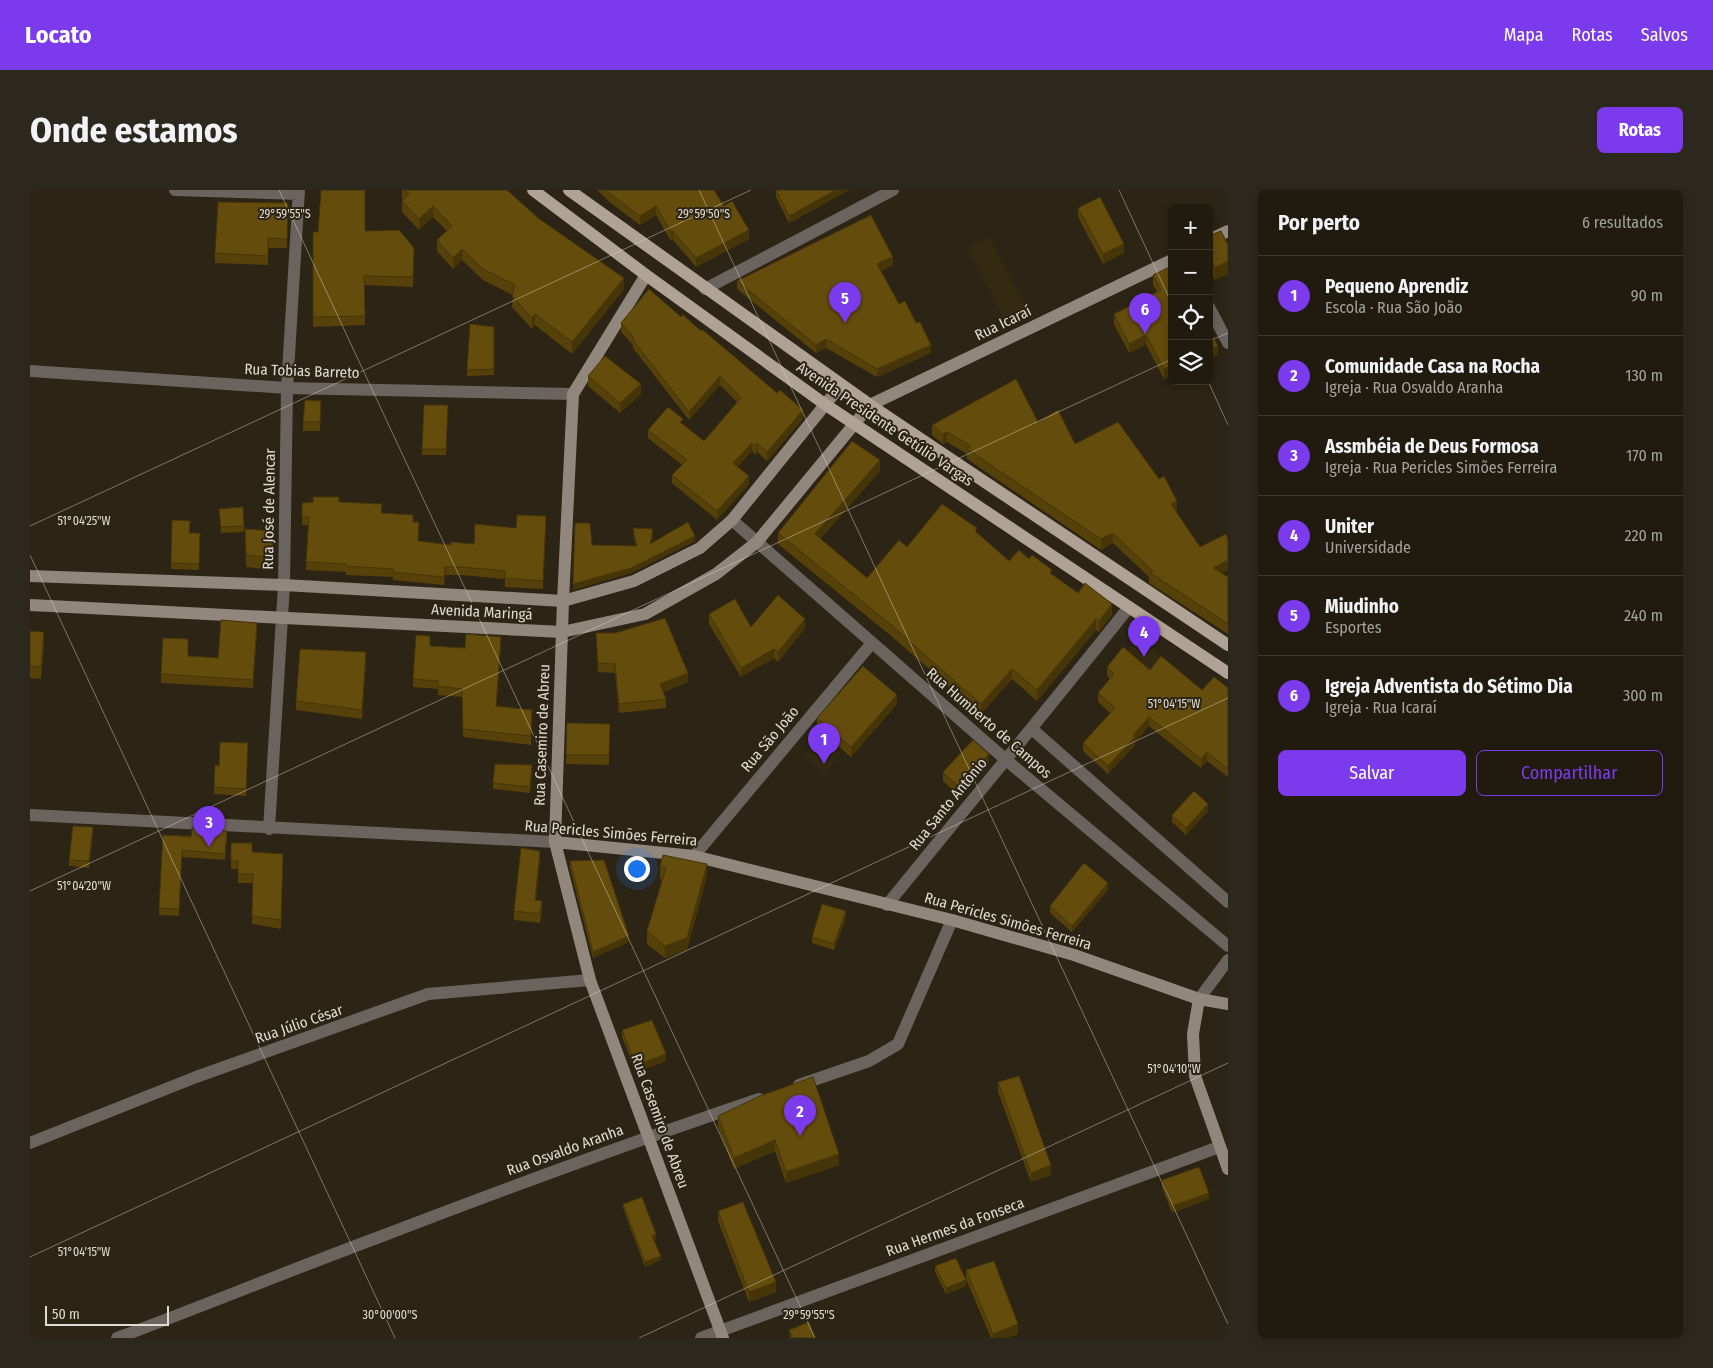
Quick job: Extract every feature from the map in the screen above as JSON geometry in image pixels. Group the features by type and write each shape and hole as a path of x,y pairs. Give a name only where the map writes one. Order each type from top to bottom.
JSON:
{"main road":[{"name":"Avenida Presidente Getúlio Vargas","path":"533,190 646,275 826,405 1228,673"},
{"name":"Avenida Presidente Getúlio Vargas","path":"569,190 705,289 870,405 1228,645"},
{"path":"1213,238 1228,231"},
{"name":"Rua Icaraí","path":"854,424 870,405 1168,262"},
{"name":"Rua Casemiro de Abreu","path":"646,275 573,394 563,601 555,842 590,980 722,1334"},
{"name":"Avenida Maringá","path":"30,576 284,585 563,601 634,581 700,548 732,520 842,385"},
{"name":"Avenida Maringá","path":"30,605 562,632 645,614 716,574 757,542 854,424"},
{"name":"Rua Pericles Simões Ferreira","path":"555,842 694,856 952,920 1074,955 1198,999 1228,1004"},
{"path":"1198,999 1194,1034 1195,1076 1228,1169"}],"street":[{"path":"175,190 299,192"},
{"path":"705,289 893,190"},
{"name":"Rua José de Alencar","path":"269,829 284,585 287,388 299,192"},
{"path":"1213,315 1228,343"},
{"name":"Rua Tobias Barreto","path":"30,371 287,388 573,394"},
{"name":"Rua Humberto de Campos","path":"732,520 871,644 1228,946"},
{"name":"Rua Santo Antônio","path":"887,905 1005,759 1032,730 1129,606"},
{"name":"Rua São João","path":"694,856 871,644"},
{"name":"Rua Humberto de Campos","path":"1032,730 1228,902"},
{"name":"Rua Pericles Simões Ferreira","path":"30,815 269,829 555,842"},
{"path":"786,1089 869,1061 898,1044 952,920"},
{"path":"1198,999 1228,960"},
{"name":"Rua Júlio César","path":"30,1143 196,1077 428,994 590,980"},
{"name":"Rua Osvaldo Aranha","path":"117,1338 246,1290 380,1236 648,1137 768,1096"},
{"name":"Rua Hermes da Fonseca","path":"701,1338 722,1334 1219,1147"}],"shaded area":[{"path":"989,236 1026,308 1004,320 967,248"},
{"path":"1140,637 1164,658 1148,677 1123,656"},
{"path":"821,736 841,754 824,773 804,754"}],"building":[{"path":"321,190 365,190 365,231 399,230 414,248 413,277 364,276 365,316 313,317 313,232 318,232"},
{"path":"404,190 507,190 538,218 624,278 572,342 535,314 532,318 512,296 515,285 483,269 462,249 453,258 437,240 452,226 433,206 419,219 402,201 409,194"},
{"path":"606,190 714,190 724,206 732,201 749,230 696,258 673,231 671,232 656,206 640,216"},
{"path":"776,190 836,190 789,216"},
{"path":"1100,197 1124,244 1103,254 1078,208"},
{"path":"218,202 288,203 287,239 268,238 268,256 215,253"},
{"path":"871,215 893,257 877,264 899,304 905,301 916,323 920,322 931,345 877,369 826,339 816,345 737,281"},
{"path":"1221,231 1228,245 1228,261 1215,268 1213,264 1213,234"},
{"path":"1168,268 1168,367 1164,369 1146,335 1129,344 1114,314 1161,290 1153,275"},
{"path":"649,289 681,317 683,315 701,331 703,330 777,393 780,390 803,410 767,452 757,443 756,446 752,443 733,463 749,476 717,511 672,475 687,460 648,430 668,407 683,419 680,422 704,441 741,398 720,376 689,412 621,323"},
{"path":"470,324 494,327 494,369 467,370"},
{"path":"1213,337 1218,346 1213,348"},
{"path":"605,356 641,384 620,403 588,376"},
{"path":"1016,379 1038,422 1058,410 1075,444 1118,422 1159,479 1164,476 1177,501 1171,504 1200,547 1226,534 1228,539 1228,560 1213,568 1228,577 1228,624 1149,572 1153,571 1113,533 1101,539 967,449 971,446 947,432 943,434 932,425"},
{"path":"305,400 321,401 320,422 303,422"},
{"path":"424,405 448,405 446,449 422,449"},
{"path":"852,441 880,460 815,534 867,578 899,540 907,547 942,504 977,528 975,531 1009,561 1019,550 1029,559 1032,555 1052,570 1050,573 1078,593 1085,583 1112,604 1099,621 1096,619 1037,690 1012,669 981,704 890,624 778,533"},
{"path":"313,497 339,497 339,502 382,504 381,513 413,515 413,522 419,522 418,541 451,545 451,542 474,544 475,524 516,528 517,515 546,516 543,581 505,578 505,571 461,567 445,567 444,577 393,572 393,569 306,562 309,517 302,517 302,503 313,502"},
{"path":"243,507 244,526 221,527 219,509"},
{"path":"172,520 190,521 189,533 200,533 199,564 171,563"},
{"path":"688,522 695,536 631,568 573,584 575,523 590,523 592,545 637,546 633,528 653,529 650,544"},
{"path":"245,529 273,531 273,558 246,555"},
{"path":"778,595 805,619 778,652 774,649 741,668 709,614 735,599 751,627"},
{"path":"665,618 688,673 660,684 666,699 619,704 615,664 598,663 596,633 615,633"},
{"path":"221,620 257,623 253,680 161,674 163,638 188,639 188,656 218,658"},
{"path":"30,631 44,632 41,667 30,666"},
{"path":"466,634 501,637 496,706 532,710 531,736 463,729 462,689 438,686 438,681 413,679 416,635 430,636 430,646 465,648"},
{"path":"1123,647 1150,670 1161,656 1202,690 1214,677 1228,688 1228,769 1207,752 1201,759 1149,717 1133,735 1135,737 1108,766 1083,743 1115,708 1098,693 1114,674 1107,667"},
{"path":"300,649 366,652 362,710 296,701"},
{"path":"863,666 897,695 851,747 817,718"},
{"path":"567,723 610,724 609,755 566,755"},
{"path":"973,740 989,754 959,787 943,772"},
{"path":"220,742 248,743 246,789 214,787 215,765 219,766"},
{"path":"495,764 532,765 530,787 493,783"},
{"path":"1194,791 1208,804 1186,828 1172,815"},
{"path":"73,826 93,827 89,861 69,860"},
{"path":"192,828 227,831 225,854 182,850 179,909 159,908 163,835 191,837"},
{"path":"231,843 252,843 252,852 283,854 281,920 252,916 253,874 238,874 238,861 231,861"},
{"path":"521,848 540,851 535,900 542,901 540,914 514,911"},
{"path":"663,855 707,864 687,938 665,946 647,931 666,868 660,866"},
{"path":"604,860 629,936 593,952 570,861"},
{"path":"1084,863 1108,883 1072,926 1050,906"},
{"path":"822,904 846,911 834,944 812,937"},
{"path":"652,1020 666,1054 636,1065 622,1030"},
{"path":"1019,1076 1051,1165 1031,1173 998,1082"},
{"path":"813,1077 839,1154 786,1172 775,1140 734,1158 718,1116 760,1096"},
{"path":"1199,1167 1209,1193 1172,1206 1162,1180"},
{"path":"642,1197 656,1234 652,1236 661,1256 645,1262 623,1204"},
{"path":"743,1202 776,1282 749,1292 718,1211"},
{"path":"956,1258 966,1280 946,1288 935,1266"},
{"path":"994,1261 1018,1324 993,1334 966,1270"},
{"path":"809,1322 815,1338 793,1338 789,1330"}],"place":[{"name":"Miudinho","path":"845,323"},
{"name":"Igreja Adventista do Sétimo Dia","path":"1145,334"},
{"name":"Uniter","path":"1144,657"},
{"name":"Pequeno Aprendiz","path":"824,764"},
{"name":"Assmbéia de Deus Formosa","path":"209,847"},
{"name":"Comunidade Casa na Rocha","path":"800,1136"}]}
